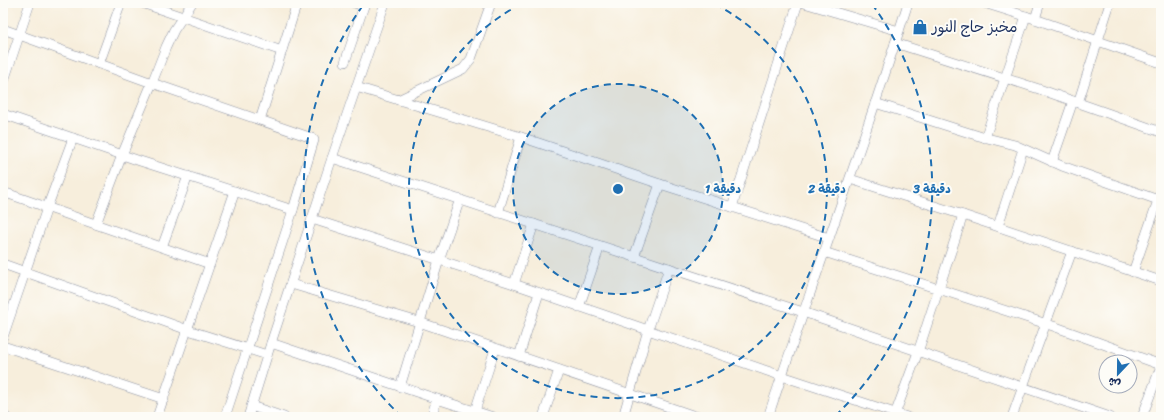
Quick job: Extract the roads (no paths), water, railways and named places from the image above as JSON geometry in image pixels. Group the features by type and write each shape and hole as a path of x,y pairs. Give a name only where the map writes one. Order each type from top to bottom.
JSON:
{"street":[{"path":"3,84 30,3"},
{"path":"100,64 120,3"},
{"path":"143,3 282,51"},
{"path":"96,224 166,47 182,16 192,3"},
{"path":"260,120 297,3"},
{"path":"345,62 364,5 354,3"},
{"path":"248,417 332,158 385,3"},
{"path":"398,100 463,69 471,59 491,3"},
{"path":"732,207 798,3"},
{"path":"804,3 899,32"},
{"path":"768,417 850,179 908,3"},
{"path":"984,3 1161,63"},
{"path":"985,138 1006,78 1031,18 1040,3"},
{"path":"1052,162 1099,42 1110,3"},
{"path":"3,29 19,36 312,138 314,140 248,349 224,417"},
{"path":"895,43 1006,78 1161,132"},
{"path":"356,87 521,137 660,184 829,238"},
{"path":"875,103 985,138 1015,145 1052,162 1160,197 1133,272"},
{"path":"3,114 122,155 293,210"},
{"path":"498,212 521,137"},
{"path":"3,337 47,208 73,138"},
{"path":"998,226 1023,148"},
{"path":"332,158 803,312 1110,417"},
{"path":"162,247 188,176"},
{"path":"850,179 998,226 1161,282"},
{"path":"634,257 660,184"},
{"path":"158,417 235,191"},
{"path":"3,192 210,264"},
{"path":"400,387 419,322 460,199"},
{"path":"894,415 918,352 963,215"},
{"path":"312,219 514,284 894,415 907,417"},
{"path":"514,284 534,224"},
{"path":"579,307 600,246"},
{"path":"1012,417 1072,251"},
{"path":"824,252 1045,323 1161,365 1142,417"},
{"path":"3,264 188,330 267,355"},
{"path":"623,417 648,330 669,268"},
{"path":"291,284 419,322 698,417"},
{"path":"519,356 539,293"},
{"path":"271,343 494,417"},
{"path":"3,346 164,399"},
{"path":"475,411 495,349"},
{"path":"543,417 559,370"},
{"path":"432,417 437,399"},
{"path":"251,406 284,417"}],"place":[{"name":"مخبز حاج النور","path":"920,27"}]}
